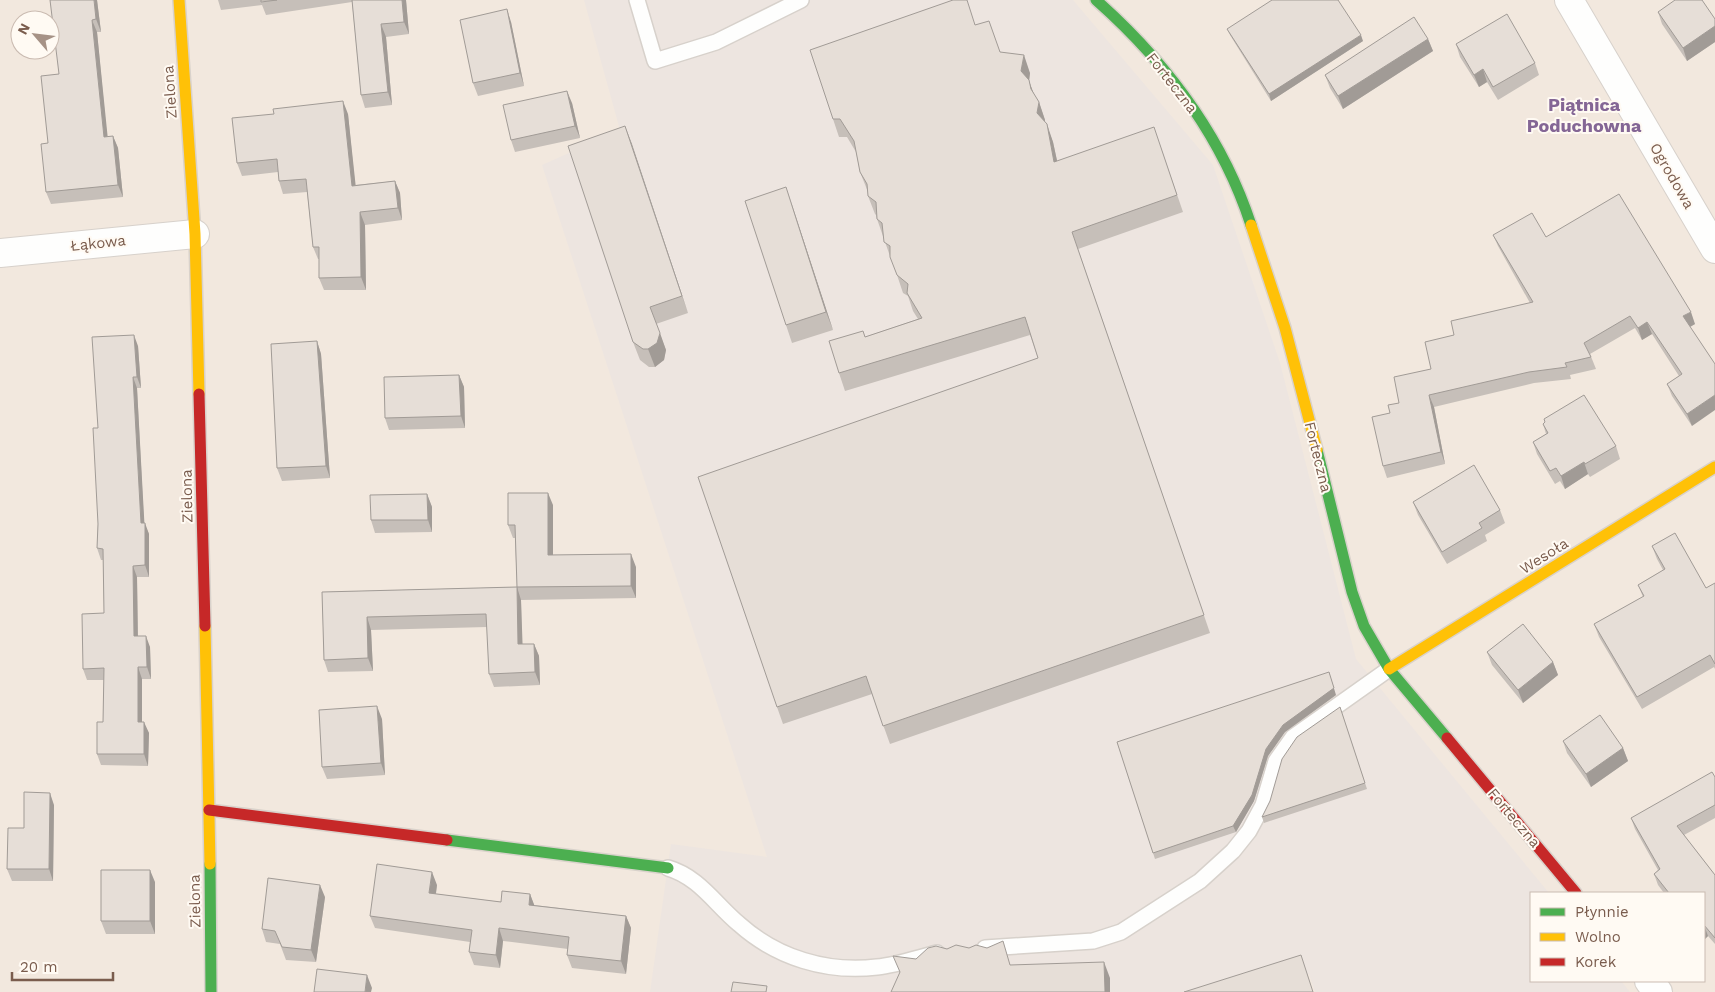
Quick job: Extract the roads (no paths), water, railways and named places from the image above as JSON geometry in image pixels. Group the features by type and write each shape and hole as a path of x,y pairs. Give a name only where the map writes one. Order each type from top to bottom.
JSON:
{"street":[{"name":"Zielona","path":"179,0 195,234 209,810 211,992"},
{"name":"Forteczna","path":"1096,0 1137,39 1163,70 1208,129 1229,166 1277,297 1352,592 1364,626 1389,669 1575,892"},
{"name":"Ogrodowa","path":"1569,0 1715,248"},
{"name":"Łąkowa","path":"0,253 195,234"},
{"name":"Wesoła","path":"1389,669 1715,467"},
{"path":"209,810 668,868"},
{"path":"1650,982 1658,992"}],"lane":[{"path":"637,0 654,61 716,42 801,0"},
{"path":"972,949 1093,941 1121,932 1186,891 1233,851 1249,831 1263,805 1276,760 1294,738 1389,669"},
{"path":"668,868 690,877 738,924 764,944 809,964 843,969 879,967 953,951"}],"district":[{"name":"Piątnica Poduchowna","path":"1584,114"}]}
